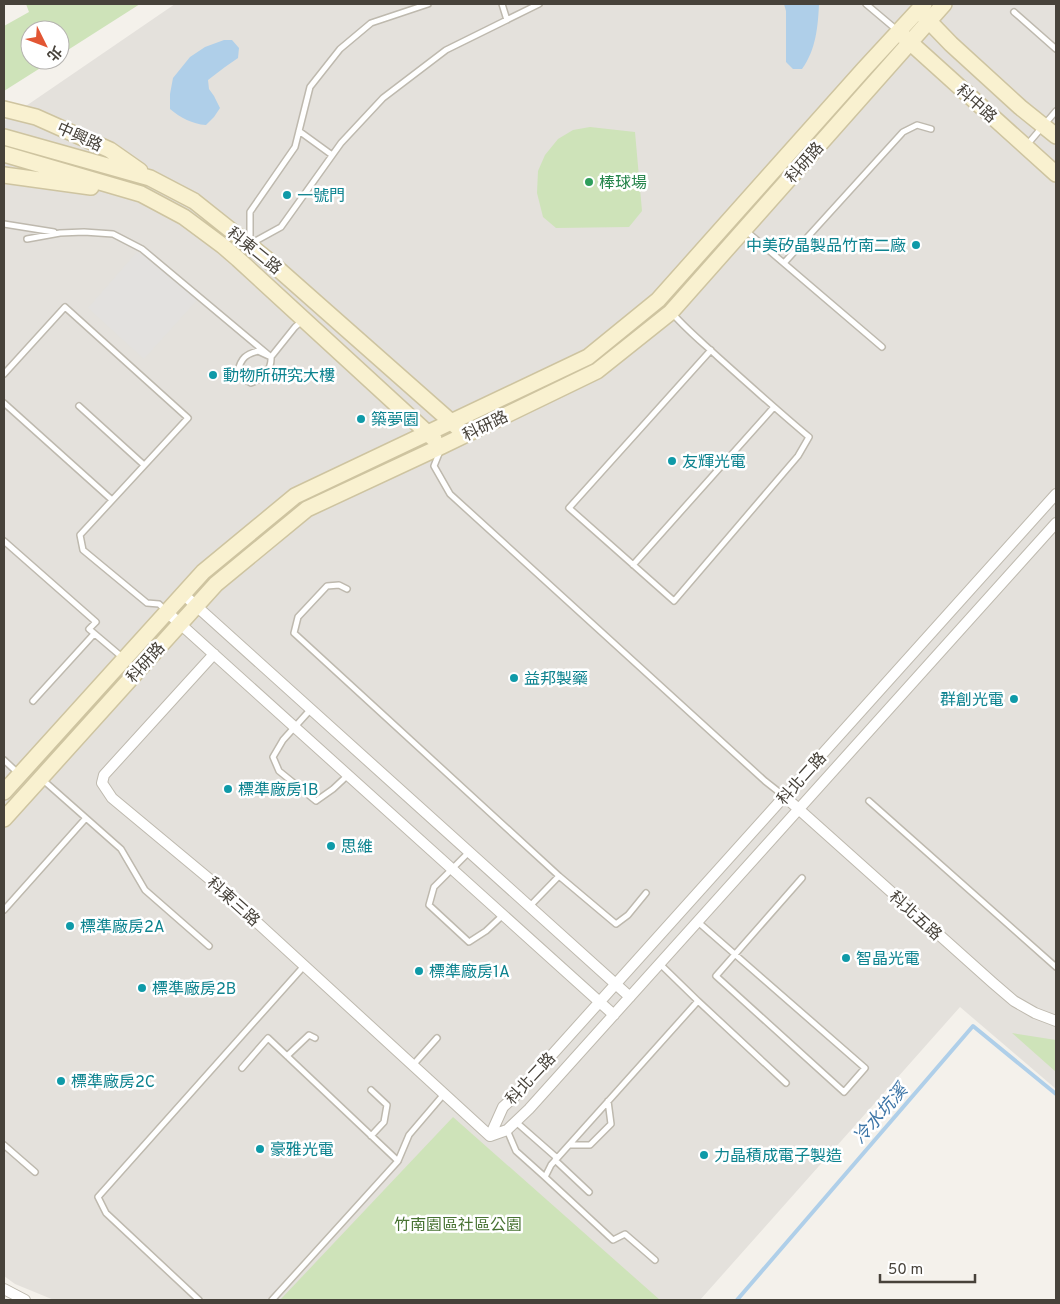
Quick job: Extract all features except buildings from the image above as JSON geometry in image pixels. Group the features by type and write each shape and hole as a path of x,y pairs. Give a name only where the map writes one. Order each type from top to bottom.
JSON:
{"street":[{"name":"科研路","path":"4,819 216,584 307,509 466,435 596,371 671,312 744,230 904,37 920,10 944,4"},
{"name":"科中路","path":"920,10 951,44 1020,107 1056,136"},
{"name":"科研路","path":"4,792 203,572 295,496 588,357 658,300 904,37"},
{"name":"科中路","path":"904,37 1056,174"},
{"name":"中興路","path":"4,109 36,117 110,150 150,178"},
{"name":"科東二路","path":"4,137 150,178 194,201 250,245 318,303 466,435"},
{"name":"科東二路","path":"4,154 141,194 184,217 224,246 442,446"},
{"path":"4,175 141,194"},
{"path":"238,259 250,245"},
{"path":"304,319 318,303"},
{"name":"科北二路","path":"490,1136 503,1107 600,1002 1056,494"},
{"name":"科北二路","path":"490,1136 507,1130 529,1109 1056,523"},
{"path":"183,594 630,997"},
{"path":"167,612 614,1015"},
{"name":"科東三路","path":"214,654 104,775 102,783 112,798 213,882 490,1136"},
{"name":"科北五路","path":"784,796 992,983 1014,1001 1035,1013 1056,1021"},
{"path":"4,1289 25,1300"}],"lane":[{"path":"250,245 250,212 295,147 310,87 340,49 372,24 428,4"},
{"path":"502,4 507,20"},
{"path":"250,245 281,227 341,143 383,98 446,50 539,4"},
{"path":"866,4 904,37"},
{"path":"1014,12 1056,49"},
{"path":"1026,146 1056,111"},
{"path":"784,262 903,132 916,125 931,129"},
{"path":"299,131 332,155"},
{"path":"4,224 60,233"},
{"path":"744,230 882,347"},
{"path":"27,239 60,233 113,234 142,248 271,357"},
{"path":"4,374 65,307 188,418 80,536 84,550 147,603 159,604 167,612"},
{"path":"671,312 681,324 711,350 774,407 809,437 798,456 674,601 569,508 711,350"},
{"path":"271,357 258,351 248,354 240,362 238,371 242,378 251,383 259,380 268,371 271,357 295,327 304,319"},
{"path":"4,402 112,500"},
{"path":"80,406 144,465"},
{"path":"633,565 774,407"},
{"path":"442,446 434,466 450,494 784,796"},
{"path":"4,541 96,622 89,629 124,660"},
{"path":"347,589 339,585 327,586 298,617 294,633 559,876 616,924 628,915 646,894"},
{"path":"33,701 94,634"},
{"path":"311,709 283,740 273,757 279,771 316,801 334,789 348,775"},
{"path":"4,760 20,774"},
{"path":"41,778 121,849 145,890 209,946"},
{"path":"869,802 1056,967"},
{"path":"4,910 86,818"},
{"path":"469,851 434,887 429,905 469,942 486,931 503,915"},
{"path":"530,906 559,876"},
{"path":"698,922 734,954 865,1068 844,1092 716,976 734,954 802,878"},
{"path":"660,964 786,1083"},
{"path":"199,1300 106,1213 98,1197 304,966"},
{"path":"546,1177 556,1159 698,1001"},
{"path":"286,1056 308,1035 315,1038"},
{"path":"242,1068 268,1038 398,1162"},
{"path":"413,1065 437,1038"},
{"path":"371,1090 387,1105 384,1122 371,1136"},
{"path":"272,1300 398,1162 409,1135 444,1093"},
{"path":"569,1145 590,1145 611,1124 608,1101"},
{"path":"516,1122 589,1192"},
{"path":"507,1130 516,1151 613,1240 625,1234 655,1260"},
{"path":"4,1145 35,1172"}],"shaded area":[{"path":"175,4 1056,4 1056,1089 960,1007 700,1300 54,1300 15,1284 4,1276 4,121"},
{"path":"137,252 156,263 197,300 144,359 88,308"}],"green space":[{"path":"26,4 140,4 70,49 70,20 20,20 20,70 37,70 4,91 4,26 29,12"},
{"name":"棒球場","path":"590,127 635,132 642,211 629,227 556,228 543,217 537,193 538,171 545,155 558,139 573,130"},
{"path":"1012,1033 1056,1040 1056,1072"},
{"name":"竹南園區社區公園","path":"453,1117 660,1300 280,1300"}],"water":[{"path":"784,4 819,4 817,29 813,46 802,69 793,69 786,62 786,11"},
{"path":"224,40 232,40 239,48 238,58 208,80 209,89 220,108 206,125 187,120 170,109 173,78 190,57 205,47"}],"waterway":[{"name":"冷水坑溪","path":"737,1300 973,1026 1056,1094"}],"place":[{"name":"棒球場","path":"589,182"},
{"name":"一號門","path":"287,195"},
{"name":"中美矽晶製品竹南二廠","path":"916,245"},
{"name":"動物所研究大樓","path":"213,375"},
{"name":"築夢園","path":"361,419"},
{"name":"友輝光電","path":"672,461"},
{"name":"益邦製藥","path":"514,678"},
{"name":"群創光電","path":"1014,699"},
{"name":"標準廠房1B","path":"228,789"},
{"name":"思維","path":"331,846"},
{"name":"標準廠房2A","path":"70,926"},
{"name":"智晶光電","path":"846,958"},
{"name":"標準廠房1A","path":"419,971"},
{"name":"標準廠房2B","path":"142,988"},
{"name":"標準廠房2C","path":"61,1081"},
{"name":"豪雅光電","path":"260,1149"},
{"name":"力晶積成電子製造","path":"704,1155"}]}
